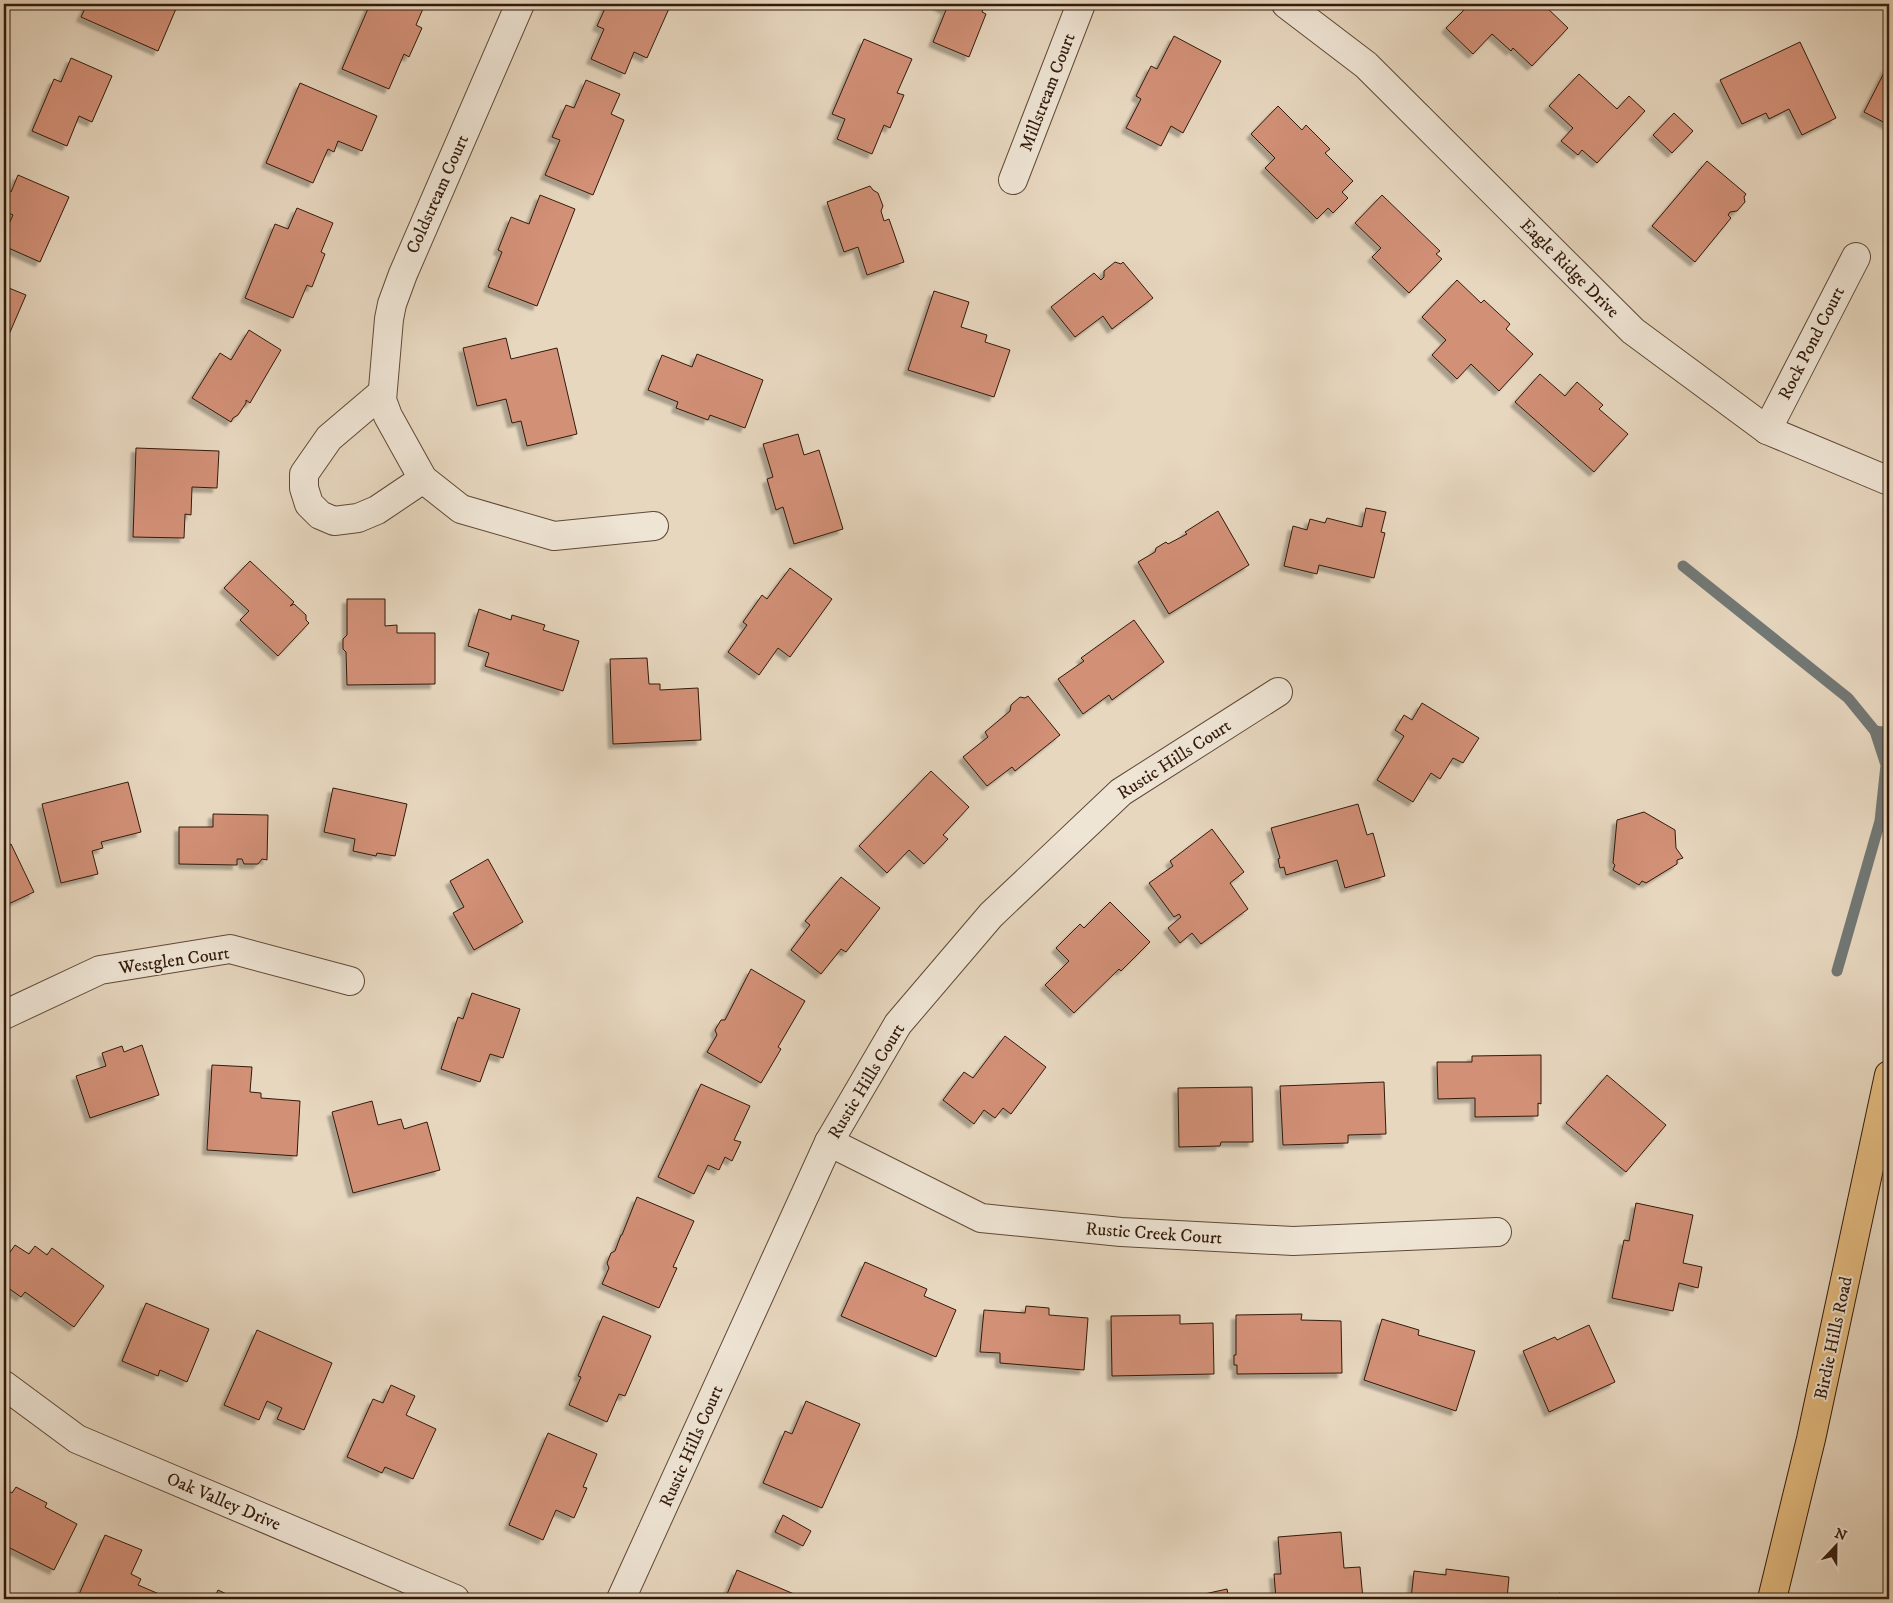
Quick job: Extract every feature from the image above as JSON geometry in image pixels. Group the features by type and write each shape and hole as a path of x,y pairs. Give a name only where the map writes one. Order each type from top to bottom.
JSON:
{"main road":[{"name":"Birdie Hills Road","path":"1772,1599 1811,1439 1889,1076"}],"street":[{"name":"Coldstream Court","path":"520,4 397,289 389,319 382,400 388,416 423,479 461,510 554,536 654,526"},
{"name":"Millstream Court","path":"1013,180 1081,4"},
{"name":"Eagle Ridge Drive","path":"1286,4 1366,65 1633,331 1767,430 1889,481"},
{"name":"Rock Pond Court","path":"1767,430 1856,257"},
{"path":"382,393 329,438 304,474 304,488 309,504 320,516 334,521 358,518 377,510 423,479"},
{"name":"Rustic Hills Court","path":"621,1599 829,1142 898,1024 991,915 1121,792 1278,692"},
{"name":"Westglen Court","path":"4,1015 100,970 230,949 350,981"},
{"name":"Rustic Creek Court","path":"829,1142 981,1218 1121,1232 1293,1241 1497,1232"},
{"name":"Oak Valley Drive","path":"4,1385 78,1439 455,1599"}],"building":[{"path":"87,4 178,4 158,51 81,17"},
{"path":"370,4 383,9 386,4 425,4 416,25 422,28 409,57 404,54 389,89 342,69"},
{"path":"607,4 671,4 647,58 634,52 625,74 591,59 604,29 597,26"},
{"path":"936,4 985,4 982,12 986,14 969,57 933,42 946,10"},
{"path":"1470,4 1543,4 1568,28 1532,66 1513,48 1511,51 1492,34 1473,54 1446,28"},
{"path":"1174,36 1221,61 1183,133 1171,126 1161,146 1126,128 1141,99 1136,96 1151,66 1157,69"},
{"path":"864,39 912,59 897,93 904,95 890,128 884,125 872,154 837,139 845,119 832,114"},
{"path":"1800,42 1836,118 1802,135 1789,109 1769,119 1766,113 1742,124 1720,80"},
{"path":"71,58 112,76 92,122 79,116 67,146 32,131 54,79 61,82"},
{"path":"1887,67 1889,68 1889,125 1864,112"},
{"path":"1579,74 1617,109 1629,96 1645,111 1597,163 1582,150 1578,155 1561,141 1573,128 1549,106"},
{"path":"586,80 620,94 611,114 624,120 593,195 545,175 560,140 552,137 566,105 574,108"},
{"path":"300,83 377,116 362,151 338,141 334,152 328,149 313,183 266,163"},
{"path":"1278,106 1302,130 1306,125 1330,149 1325,153 1353,181 1342,192 1348,198 1333,213 1328,208 1317,219 1265,168 1275,158 1251,134"},
{"path":"1674,113 1693,131 1672,153 1653,135"},
{"path":"1707,161 1746,194 1744,197 1745,202 1737,211 1730,212 1728,215 1731,218 1695,262 1652,226"},
{"path":"18,175 69,197 40,262 4,246 4,235 13,215 4,211 4,197 7,190 11,192"},
{"path":"870,186 878,193 883,206 881,211 884,221 889,219 904,262 867,275 858,247 844,252 827,202"},
{"path":"540,195 575,209 537,306 488,287 502,252 498,250 511,217 529,224"},
{"path":"1382,195 1440,251 1436,254 1442,259 1409,293 1372,257 1381,248 1355,223"},
{"path":"297,208 333,223 321,252 325,254 312,287 307,285 293,318 245,298 275,224 288,229"},
{"path":"1115,262 1121,264 1123,262 1153,298 1112,329 1103,316 1075,337 1051,307 1094,273 1101,280 1104,277 1104,271"},
{"path":"1457,280 1481,303 1484,300 1510,324 1506,329 1533,354 1499,391 1471,364 1457,379 1432,355 1446,340 1422,317"},
{"path":"4,286 26,295 4,346"},
{"path":"934,291 969,302 961,327 987,335 985,342 1010,350 994,397 908,370"},
{"path":"249,330 281,350 250,403 246,400 238,415 231,422 192,398 220,353 231,360"},
{"path":"506,338 511,359 557,348 577,434 527,446 521,421 512,423 506,399 477,406 463,348"},
{"path":"697,354 763,380 745,428 710,415 708,420 676,408 678,402 648,390 662,355 692,367"},
{"path":"1540,374 1565,396 1577,382 1603,405 1599,409 1628,434 1594,472 1515,402"},
{"path":"798,434 804,455 819,450 843,529 794,544 783,507 776,510 767,479 773,477 763,444"},
{"path":"136,448 219,451 217,488 192,487 191,515 185,514 184,538 133,537"},
{"path":"1366,508 1386,512 1381,532 1385,533 1374,578 1319,565 1317,574 1284,566 1293,526 1307,530 1310,519 1325,523 1327,518 1362,527"},
{"path":"1218,511 1249,565 1169,614 1138,562 1155,552 1156,548 1166,542 1168,544 1187,534 1185,532"},
{"path":"250,561 294,602 290,606 294,604 306,615 306,620 309,623 278,656 240,620 249,611 224,588"},
{"path":"790,568 832,599 790,657 778,648 759,675 728,652 747,625 743,622 762,595 767,599"},
{"path":"347,599 385,599 385,626 397,625 397,633 435,633 435,684 347,685 346,652 343,649 343,639 347,635"},
{"path":"479,609 511,620 512,615 545,625 543,630 579,641 563,691 485,666 489,653 468,646"},
{"path":"1134,620 1164,662 1112,700 1109,695 1083,714 1058,679 1084,661 1081,658"},
{"path":"647,658 649,684 660,684 660,690 698,688 701,740 613,744 610,659"},
{"path":"1028,696 1060,735 1015,771 1012,767 987,786 963,757 988,737 985,732 1010,711 1011,705 1020,697 1025,698"},
{"path":"1422,703 1479,738 1463,763 1453,758 1440,779 1431,773 1413,802 1377,780 1404,736 1395,730 1404,715 1412,720"},
{"path":"931,771 969,807 943,835 948,839 924,864 909,850 887,873 859,846"},
{"path":"128,782 141,832 101,842 103,848 92,851 98,874 61,883 42,804"},
{"path":"333,788 407,804 395,856 377,853 376,856 353,851 355,839 324,832"},
{"path":"1358,804 1367,835 1373,833 1385,876 1345,888 1337,860 1286,875 1284,867 1280,868 1278,859 1280,858 1271,828"},
{"path":"1644,812 1675,830 1676,848 1683,858 1677,860 1677,864 1646,883 1642,881 1639,885 1613,870 1615,865 1613,863 1617,820"},
{"path":"213,814 268,815 267,860 262,859 258,864 244,864 242,859 237,859 237,865 179,864 179,827 213,827"},
{"path":"1212,829 1244,872 1230,883 1248,909 1201,944 1192,933 1180,943 1168,928 1181,917 1179,914 1174,917 1149,883 1173,866 1170,861"},
{"path":"11,844 34,892 4,906 4,848"},
{"path":"488,859 523,922 474,950 453,913 464,907 450,881"},
{"path":"841,877 880,908 846,952 841,949 821,974 791,950 810,925 805,921"},
{"path":"1110,902 1150,942 1074,1013 1045,985 1069,961 1056,948 1080,924 1084,928"},
{"path":"751,969 805,1001 778,1047 781,1049 761,1083 707,1052 717,1035 715,1030 721,1020 725,1020"},
{"path":"472,993 520,1009 503,1058 490,1054 480,1082 441,1069 458,1017 463,1019"},
{"path":"1005,1036 1046,1067 1011,1114 1003,1108 995,1118 984,1110 974,1124 943,1100 964,1072 973,1078"},
{"path":"142,1045 159,1095 90,1118 76,1076 106,1066 102,1053 122,1046 124,1052"},
{"path":"1541,1055 1541,1104 1538,1103 1538,1116 1475,1117 1475,1098 1438,1099 1437,1062 1472,1062 1472,1056"},
{"path":"212,1065 252,1067 250,1092 261,1093 261,1098 300,1101 297,1156 207,1150"},
{"path":"1607,1075 1666,1125 1626,1172 1566,1123"},
{"path":"1384,1082 1386,1134 1348,1135 1348,1143 1283,1145 1280,1086"},
{"path":"701,1084 750,1106 734,1140 741,1142 732,1161 725,1157 719,1170 708,1165 694,1194 658,1177"},
{"path":"1252,1087 1253,1142 1221,1142 1220,1146 1179,1147 1178,1088"},
{"path":"372,1101 378,1125 401,1119 404,1129 427,1122 440,1170 353,1193 332,1112"},
{"path":"637,1197 694,1221 673,1267 677,1268 659,1308 602,1284 609,1268 607,1263 611,1253 615,1251"},
{"path":"1636,1203 1693,1215 1683,1263 1702,1267 1698,1288 1679,1283 1673,1311 1612,1298 1624,1240 1629,1241"},
{"path":"15,1245 29,1254 35,1246 47,1255 52,1248 104,1286 74,1327 25,1292 21,1297 4,1285 4,1261"},
{"path":"865,1262 927,1289 924,1296 956,1310 936,1357 841,1316"},
{"path":"146,1303 209,1329 187,1382 160,1370 158,1376 122,1361"},
{"path":"1026,1306 1049,1308 1049,1315 1088,1318 1084,1370 1000,1363 1000,1353 980,1352 984,1310 1025,1313"},
{"path":"1302,1314 1301,1320 1341,1321 1342,1373 1237,1374 1237,1365 1234,1365 1234,1355 1236,1355 1236,1315"},
{"path":"1180,1315 1180,1324 1213,1323 1214,1374 1112,1376 1111,1316"},
{"path":"603,1316 651,1336 625,1396 619,1394 607,1422 569,1405 581,1377 578,1376"},
{"path":"1382,1319 1419,1330 1418,1335 1475,1351 1456,1411 1364,1380"},
{"path":"1589,1325 1615,1382 1549,1412 1523,1351 1555,1337 1557,1340"},
{"path":"257,1330 332,1363 304,1430 277,1419 282,1408 267,1401 259,1420 224,1405"},
{"path":"391,1385 415,1396 406,1415 436,1429 413,1479 385,1467 382,1473 347,1457 373,1399 383,1403"},
{"path":"806,1401 860,1424 822,1508 763,1483 785,1431 792,1434"},
{"path":"548,1433 597,1454 583,1487 587,1488 574,1518 556,1510 543,1540 509,1525"},
{"path":"16,1487 47,1503 45,1507 77,1524 54,1570 4,1545 4,1489 12,1493"},
{"path":"783,1515 811,1531 803,1546 775,1532"},
{"path":"1341,1532 1344,1568 1360,1567 1363,1599 1276,1599 1274,1574 1281,1574 1278,1537"},
{"path":"105,1535 142,1550 131,1574 141,1579 138,1585 171,1599 77,1599"},
{"path":"1446,1569 1509,1577 1507,1599 1411,1599 1414,1571 1446,1575"},
{"path":"737,1570 806,1599 725,1599"},
{"path":"1227,1589 1229,1599 1182,1599"},
{"path":"218,1590 237,1599 214,1599"},
{"path":"1559,1593 1580,1599 1557,1599"}],"waterway":[{"path":"1683,566 1848,698 1875,731 1886,765 1880,821 1837,971"},
{"path":"1875,731 1889,733"}]}
